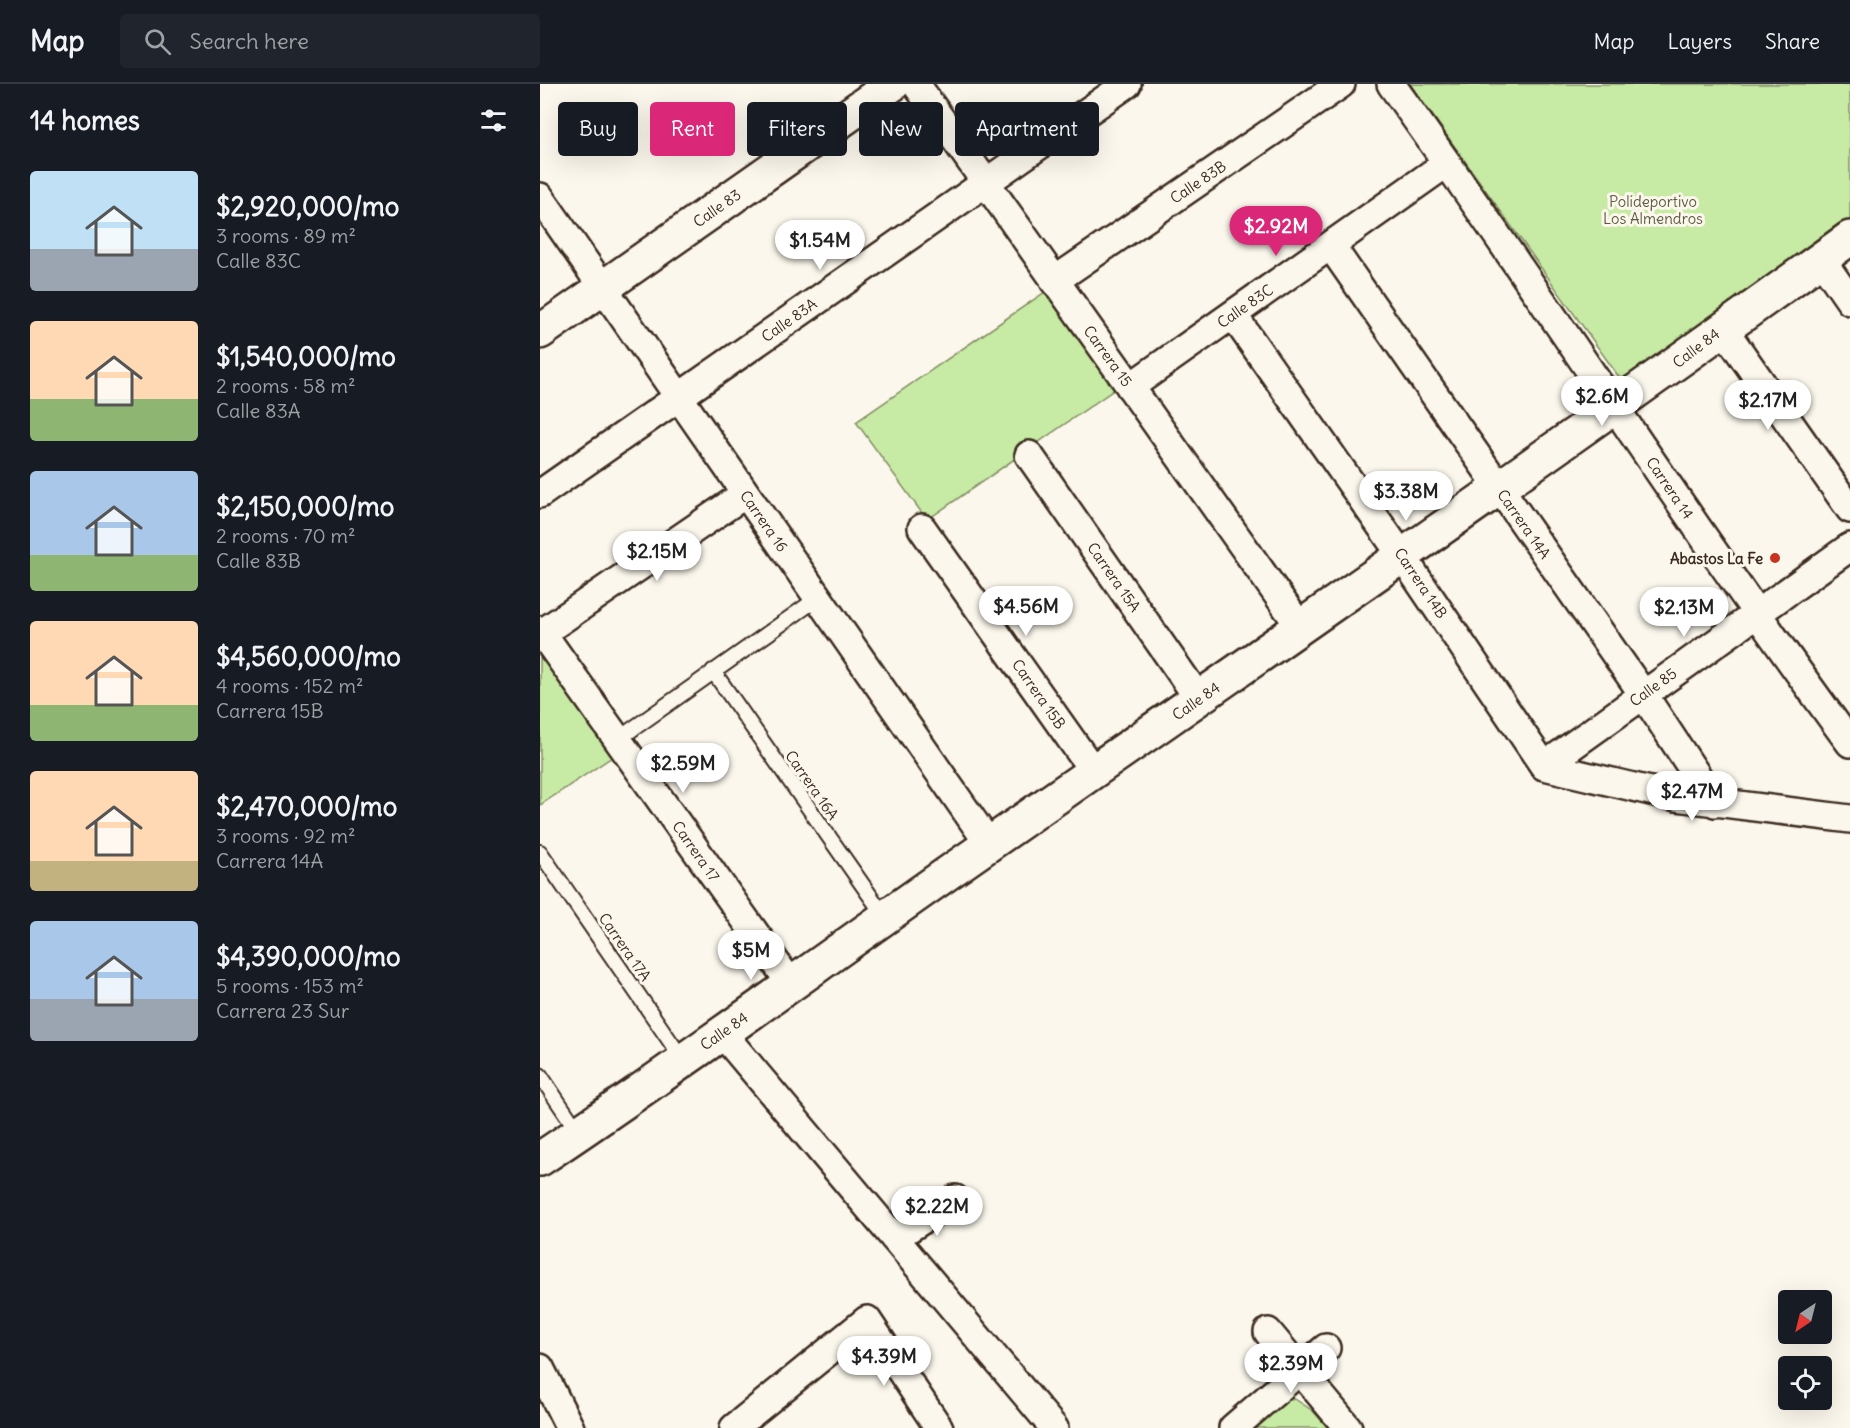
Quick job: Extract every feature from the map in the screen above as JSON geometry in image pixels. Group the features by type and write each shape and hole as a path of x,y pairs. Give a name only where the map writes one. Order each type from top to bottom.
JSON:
{"street":[{"name":"Calle 83","path":"540,332 893,84"},
{"name":"Carrera 15","path":"916,84 1301,628"},
{"name":"Calle 83A","path":"540,495 1127,84"},
{"name":"Calle 83B","path":"1054,280 1341,84"},
{"name":"Carrera 14","path":"1391,84 1616,407 1755,614 1850,742"},
{"name":"Calle 83C","path":"1130,387 1447,163"},
{"name":"Carrera 16","path":"540,197 989,844"},
{"name":"Calle 84","path":"540,1159 1301,628 1498,486 1616,407 1850,238"},
{"name":"Carrera 14A","path":"1331,246 1643,694 1715,803"},
{"path":"1821,259 1850,301"},
{"name":"Carrera 14B","path":"1233,315 1402,556 1544,766"},
{"path":"1723,328 1850,509"},
{"name":"Carrera 15A","path":"1029,455 1199,699"},
{"path":"541,631 745,494"},
{"name":"Carrera 15B","path":"922,528 1094,772"},
{"name":"Calle 85","path":"1544,766 1850,547"},
{"name":"Carrera 17","path":"541,631 791,984"},
{"path":"1544,766 1676,797 1850,819"},
{"path":"722,1033 1054,1428"},
{"path":"894,1238 955,1199"},
{"path":"734,1428 867,1320 939,1428"},
{"path":"1268,1332 1348,1428"},
{"path":"1233,1428 1326,1348"},
{"path":"540,1368 570,1428"}],"lane":[{"path":"617,740 818,598"},
{"name":"Carrera 16A","path":"713,671 885,917"},
{"name":"Carrera 17A","path":"540,852 683,1060"},
{"path":"540,1075 579,1133"}],"green space":[{"name":"Polideportivo Los Almendros","path":"1410,84 1850,84 1850,225 1624,384"},
{"path":"1045,292 1115,389 927,520 856,422"},
{"path":"540,652 612,757 540,805"},
{"path":"1295,1399 1313,1411 1328,1428 1255,1428 1285,1401"}],"place":[{"name":"Abastos La Fe","path":"1775,558"}]}
